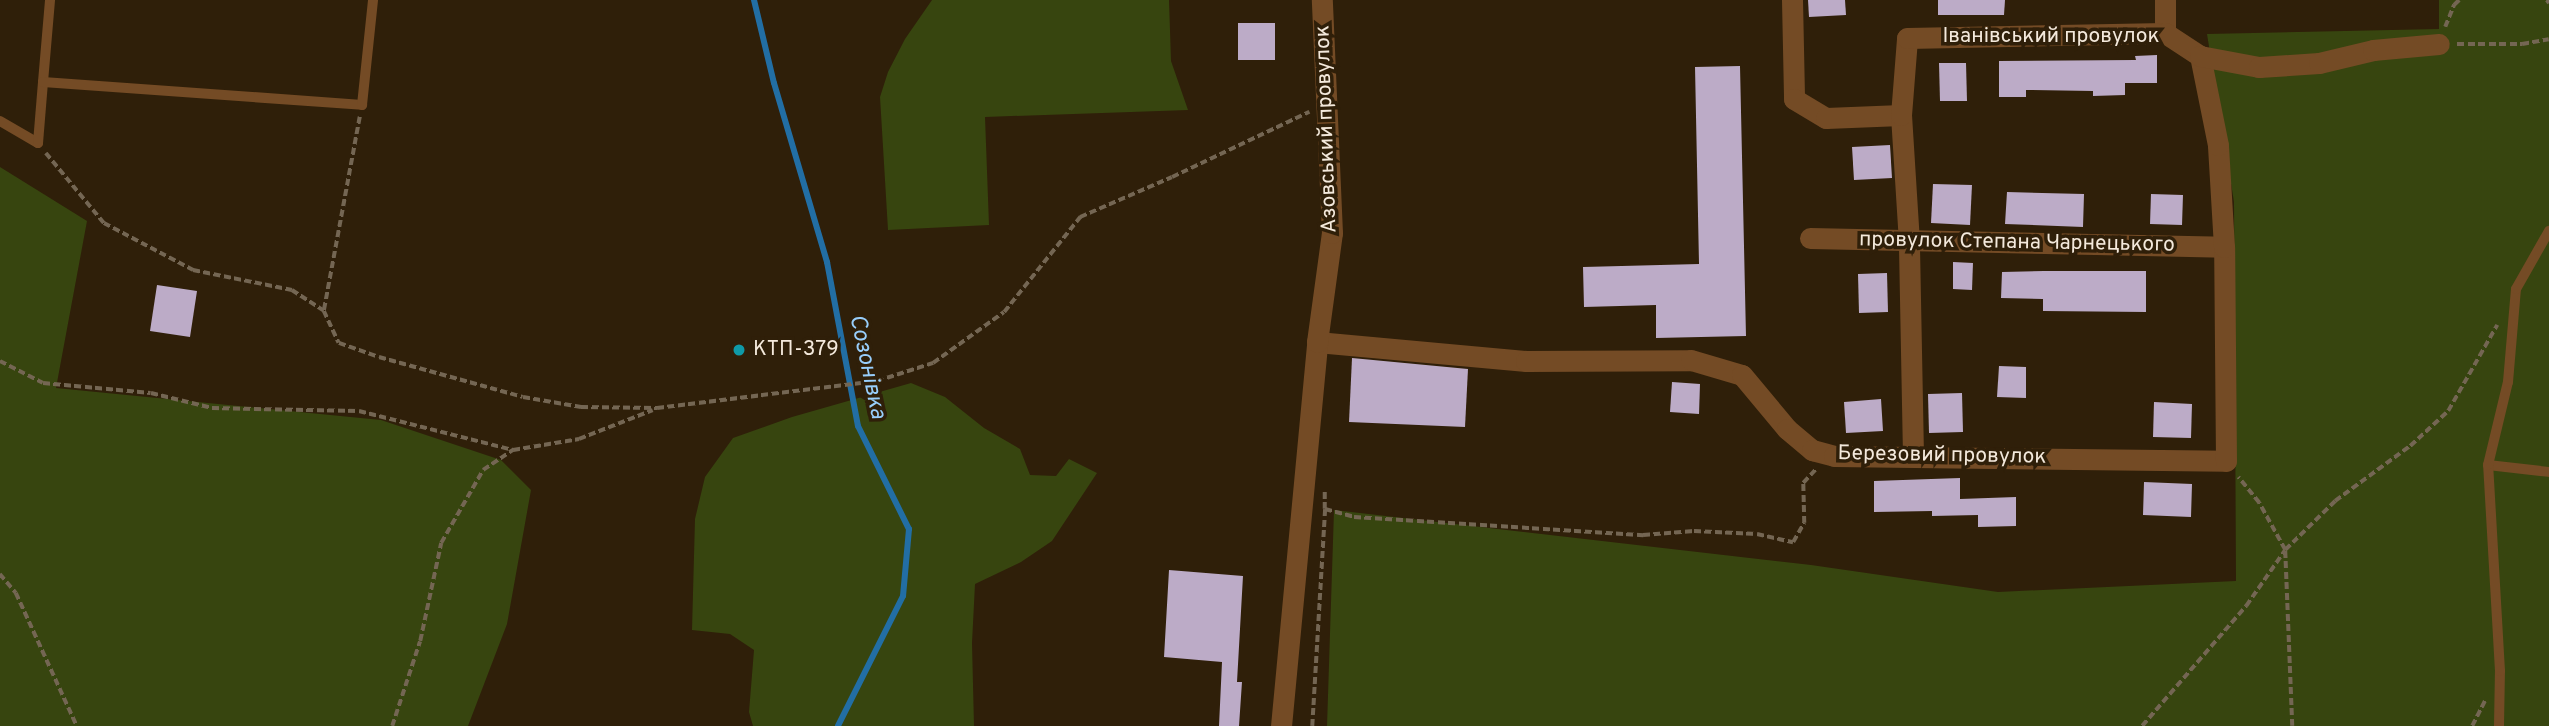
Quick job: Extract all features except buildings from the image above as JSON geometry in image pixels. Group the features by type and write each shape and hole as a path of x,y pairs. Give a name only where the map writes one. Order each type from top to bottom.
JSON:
{"street":[{"name":"Азовський провулок","path":"1281,726 1317,342 1332,233 1322,0"},
{"path":"1792,0 1794,99 1826,118 1900,115 1909,242 1913,455"},
{"path":"2165,0 2165,33"},
{"name":"Іванівський провулок","path":"1900,115 1907,38 2165,33 2200,56 2271,66 2319,63 2373,50 2439,44"},
{"path":"2200,56 2218,145 2224,247 2226,461"},
{"name":"провулок Степана Чарнецького","path":"1810,238 2224,247"},
{"name":"Березовий провулок","path":"1317,342 1526,361 1691,360 1742,375 1787,429 1812,450 1834,456 2226,461"}],"lane":[{"path":"0,121 38,143 50,0"},
{"path":"43,82 362,104 373,0"},
{"path":"2499,726 2500,671 2488,465 2508,382 2516,289 2549,231"},
{"path":"2488,465 2549,472"}],"path":[{"path":"2459,0 2454,5 2439,44 2522,44 2549,40"},
{"path":"38,143 104,223 193,270 292,290 324,311 339,343 379,357 523,397 581,407 657,408 877,381 933,363 1004,312 1080,217 1172,177 1328,102"},
{"path":"324,311 362,104"},
{"path":"2142,726 2246,606 2285,550 2335,501 2410,446 2448,411 2516,289"},
{"path":"0,361 43,383 151,393 212,408 359,411 513,450 579,439 657,408"},
{"path":"392,726 420,642 441,543 483,470 513,450"},
{"path":"1325,509 1354,517 1520,529 1643,535 1694,531 1757,534 1793,541 1804,523 1803,483 1816,468 1834,456"},
{"path":"2226,461 2259,503 2285,550 2292,726"},
{"path":"1312,726 1325,482"},
{"path":"0,574 16,593 77,726"}],"green space":[{"path":"932,0 1169,0 1171,61 1188,110 985,117 989,225 888,230 880,97 888,72 905,39"},
{"path":"2439,0 2549,0 2549,726 1327,726 1334,510 1811,565 1998,592 2236,581 2234,202 2207,34 2439,29"},
{"path":"0,167 87,221 56,388 381,420 501,460 531,490 507,624 468,726 0,726"},
{"path":"911,383 945,397 984,428 1020,449 1030,475 1056,476 1069,459 1097,473 1052,541 1021,562 975,584 972,643 974,726 753,726 749,712 754,650 730,634 692,630 695,519 705,477 733,438 792,417"}],"waterway":[{"name":"Созонівка","path":"754,0 774,83 827,262 858,426 909,529 903,596 838,726"}],"place":[{"name":"КТП-379","path":"739,350"}]}
